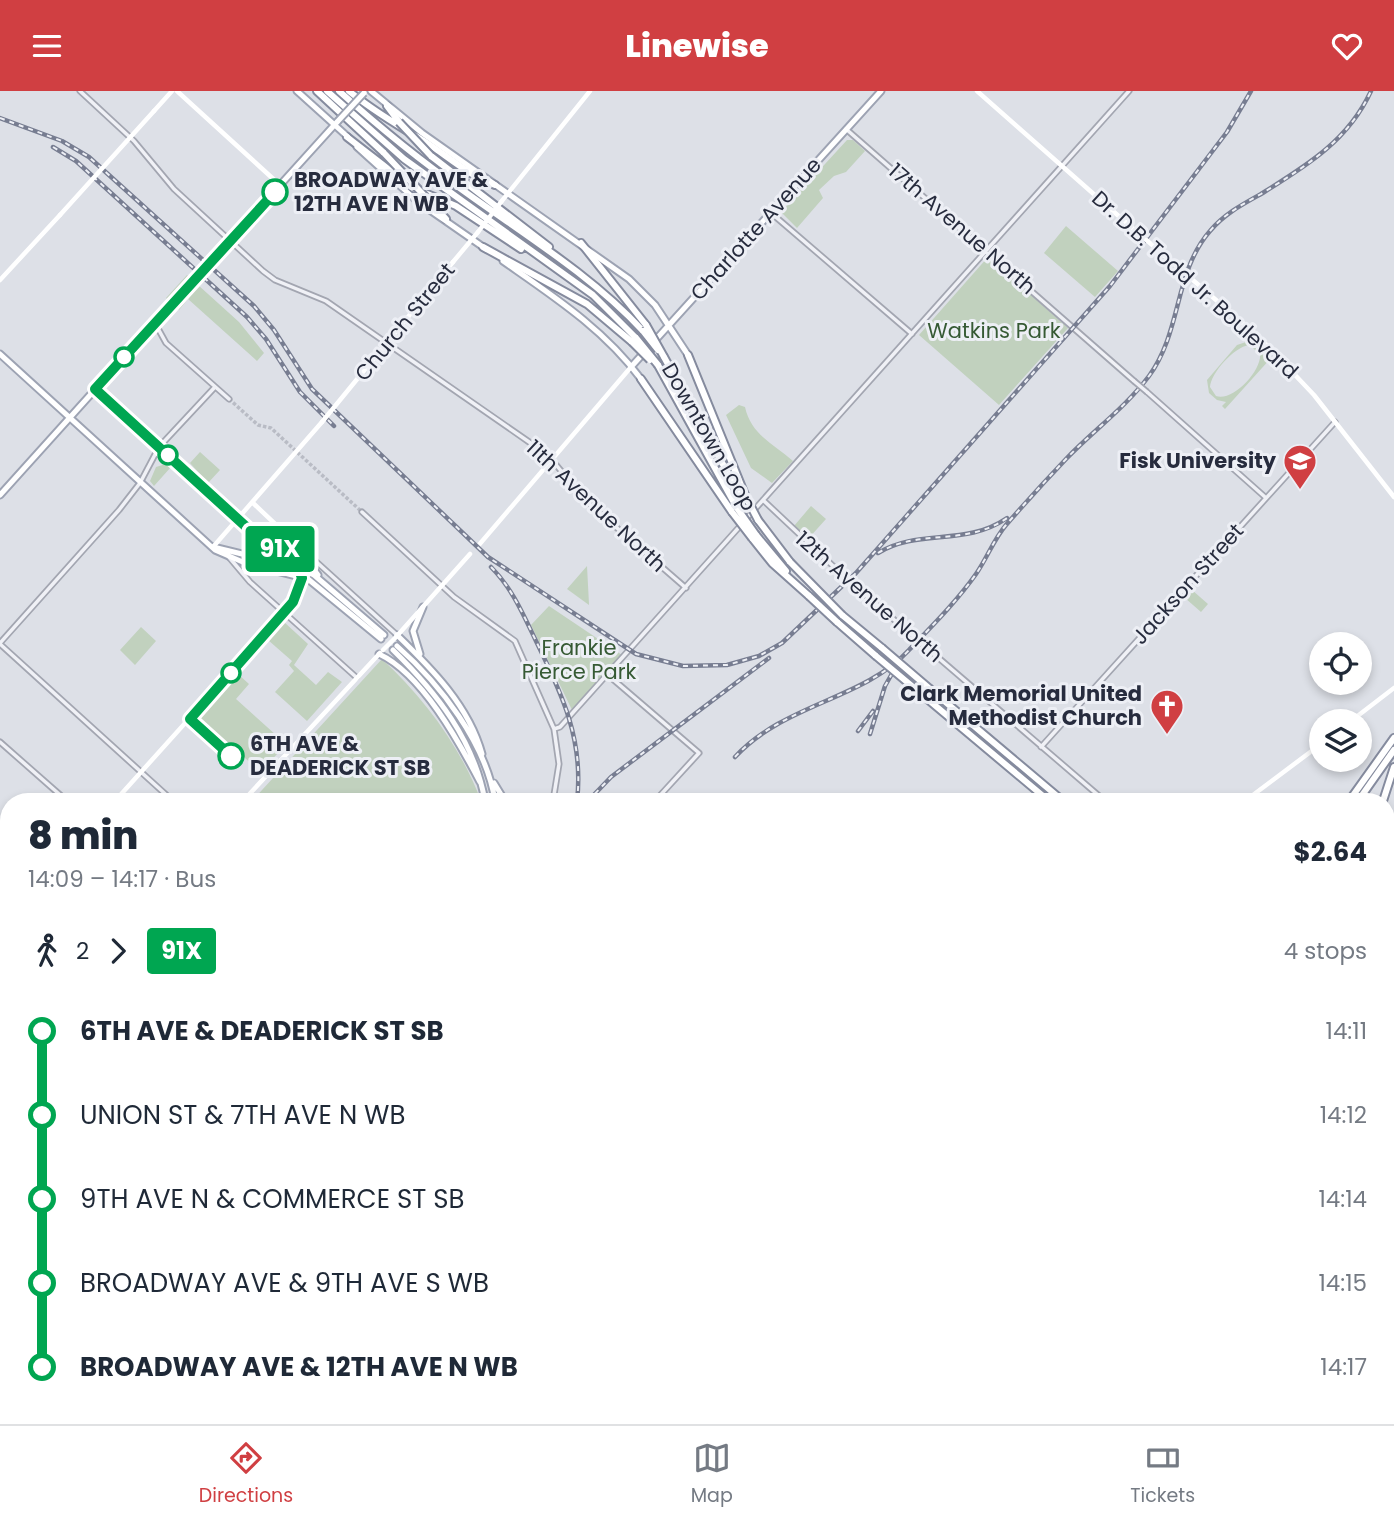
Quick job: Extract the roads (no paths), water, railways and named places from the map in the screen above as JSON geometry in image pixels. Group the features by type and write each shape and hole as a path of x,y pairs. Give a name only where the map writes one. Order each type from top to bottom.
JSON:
{"highway":[{"path":"317,91 384,153 446,219"},
{"path":"327,91 404,159 609,309 634,340"},
{"path":"339,91 406,148 560,258 644,328"},
{"path":"349,91 385,120 425,142 474,176 495,185"},
{"path":"387,106 431,156 522,223 560,258"},
{"path":"347,137 413,188 456,206 549,263"},
{"path":"580,243 644,328"},
{"path":"483,247 587,304 634,340"},
{"name":"Downtown Loop","path":"644,328 664,357 743,497 764,530 790,562 842,615 1054,793"},
{"name":"Downtown Loop","path":"634,340 658,365 735,510"},
{"path":"688,355 743,497"},
{"path":"641,379 754,536 783,571 876,656 1039,793"},
{"path":"1357,793 1394,739"},
{"path":"1359,793 1394,750"},
{"path":"1385,793 1394,767"}],"main road":[{"path":"0,280 175,91 281,185"},
{"path":"297,91 417,201 572,309 641,379"},
{"path":"371,91 387,106 638,287 670,325 688,355"},
{"name":"Church Street","path":"213,547 240,520 322,422 590,91"},
{"name":"Charlotte Avenue","path":"631,367 881,91"},
{"name":"Dr. D.B. Todd Jr. Boulevard","path":"976,91 1259,337 1314,395 1394,498"},
{"path":"0,495 230,237 365,92"},
{"path":"0,354 213,547 228,557 308,579 383,637 327,585 299,553 290,538 253,503"},
{"path":"478,546 631,367"},
{"path":"122,793 298,596 302,582 298,564 289,554 255,534 240,520"},
{"path":"213,547 292,566 327,585"},
{"path":"250,793 470,554"},
{"path":"423,607 413,631 417,649 471,724 493,793"},
{"path":"396,637 425,663"},
{"path":"484,793 473,756 450,716 395,648 429,679 454,712 485,764"},
{"path":"381,652 403,672 433,707 483,786"},
{"path":"1367,709 1394,688"},
{"path":"1256,793 1309,753"},
{"path":"487,771 500,793"}],"street":[{"name":"11th Avenue North","path":"80,91 134,141 174,189 230,237 275,281 330,303 532,444 552,461 582,498 686,588"},
{"path":"554,729 560,727 608,675 1129,91"},
{"name":"17th Avenue North","path":"846,129 1265,497"},
{"path":"770,212 912,334"},
{"path":"155,323 166,343 229,399"},
{"path":"164,793 0,644 140,483 159,447 215,387"},
{"path":"95,389 240,520"},
{"name":"Jackson Street","path":"1041,747 1335,422"},
{"name":"12th Avenue North","path":"762,500 849,581 1096,793"},
{"path":"362,512 442,586 515,641 554,729 559,764 554,793"},
{"path":"290,538 396,637"},
{"path":"228,557 284,613 356,677"},
{"path":"608,675 699,753 663,793"},
{"path":"0,742 58,793"}],"tunnel":[{"path":"229,399 258,425 271,428 362,512"}],"railway":[{"path":"0,118 62,141 89,157 254,306 274,330 312,389 488,557 636,654 683,666 727,665 759,656 782,643 856,573 1110,286 1227,132 1251,91"},
{"path":"735,757 755,739 777,725 847,692 890,667 953,604 980,568 1006,525 1067,458 1120,409 1149,376 1160,359 1190,265 1198,247 1210,231 1221,219 1324,151 1362,109 1371,91"},
{"path":"53,147 76,161 247,317 266,339 300,392 334,426"},
{"path":"878,553 910,541 975,532 1007,518"},
{"path":"491,567 516,602 562,699 574,738 577,793"},
{"path":"596,793 611,777 769,658"},
{"path":"870,734 885,686 898,663"},
{"path":"858,731 873,711"}],"place":[{"name":"BROADWAY AVE & 12TH AVE N WB","path":"275,192"},
{"name":"Fisk University","path":"1300,491"},
{"name":"Clark Memorial United Methodist Church","path":"1167,736"},
{"name":"6TH AVE & DEADERICK ST SB","path":"231,756"}],"park label":[{"name":"Watkins Park","path":"994,331"},
{"name":"Frankie Pierce Park","path":"579,660"}]}
